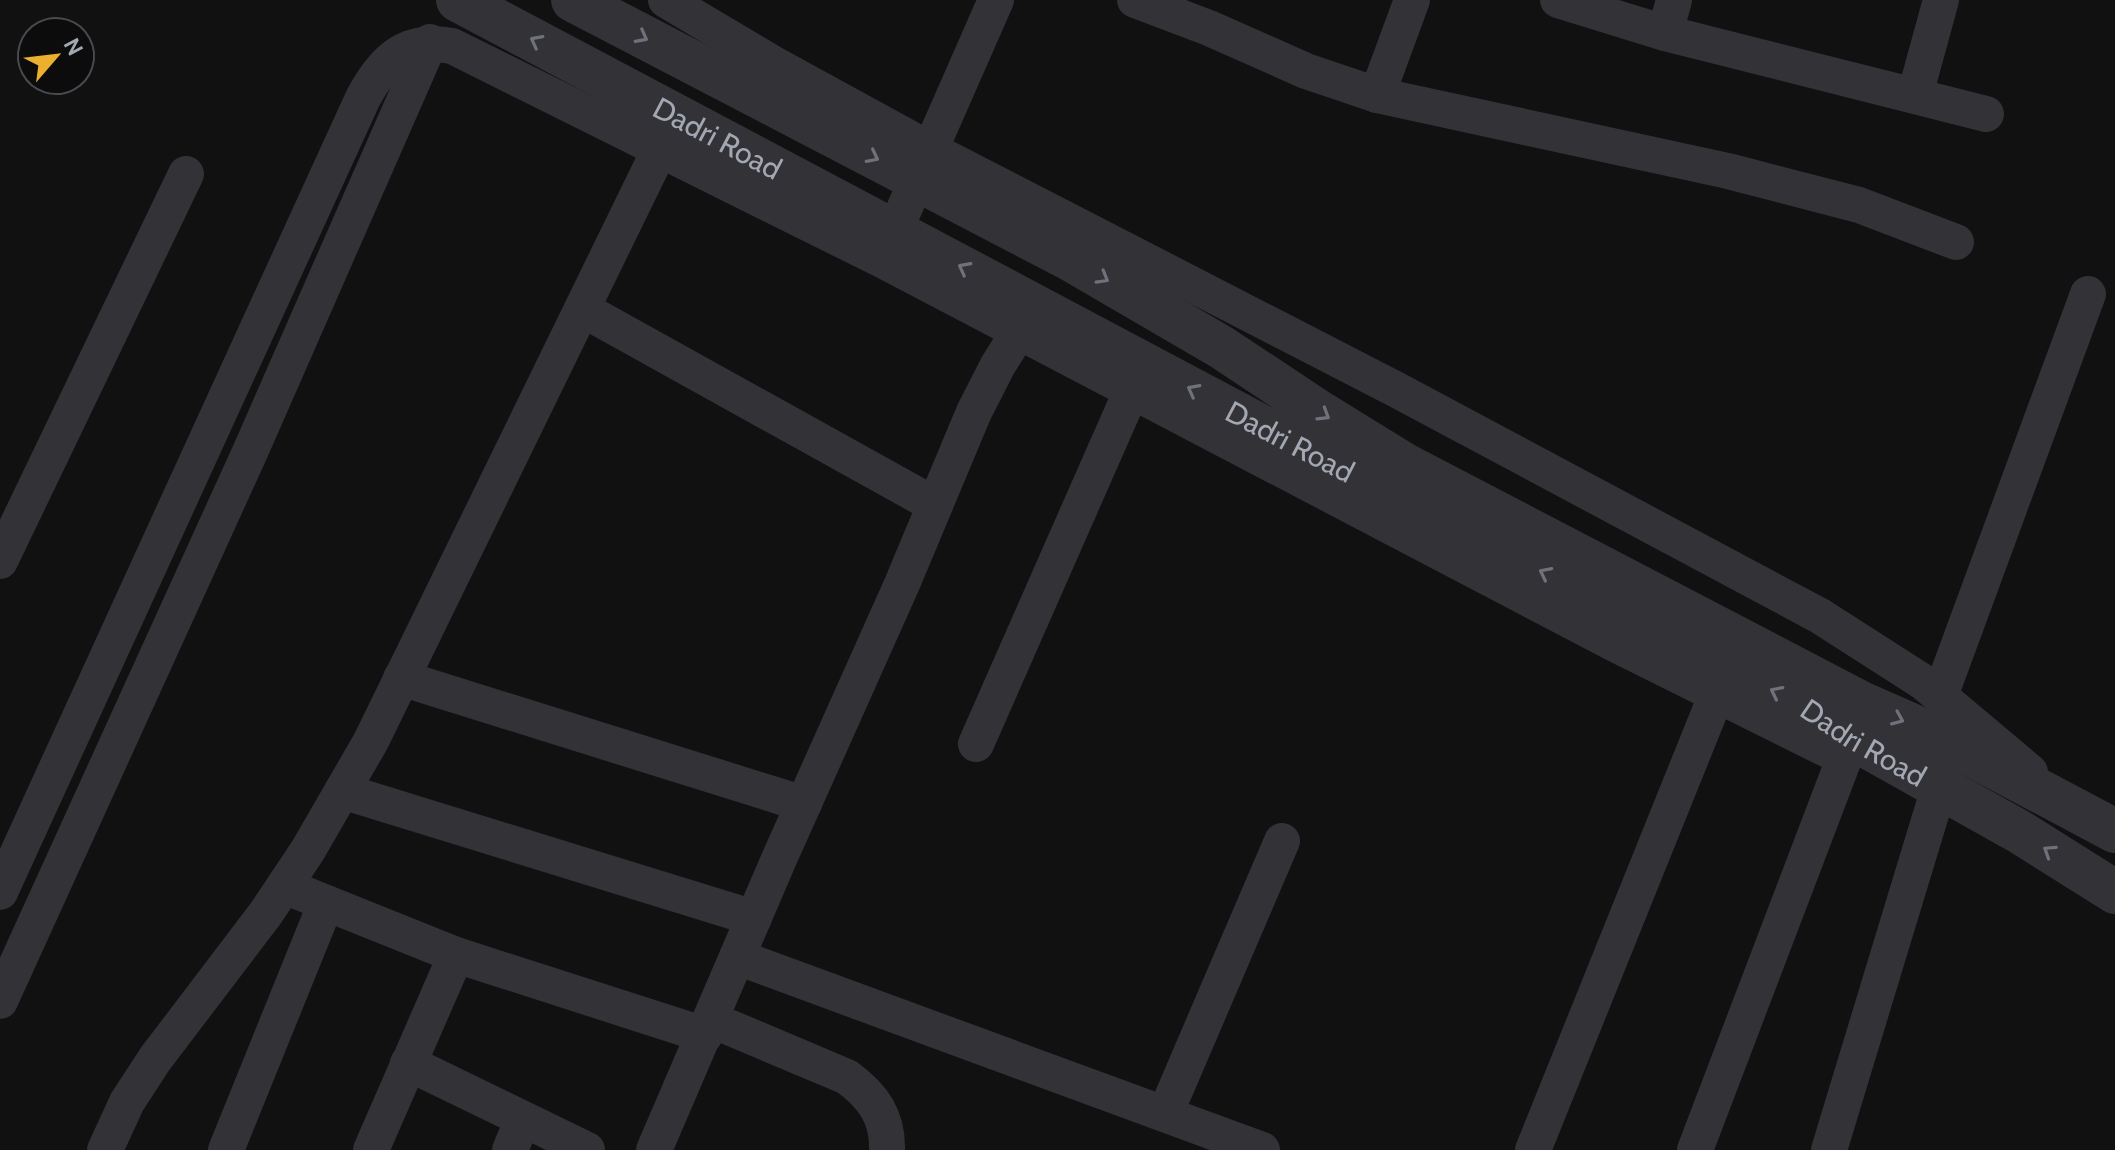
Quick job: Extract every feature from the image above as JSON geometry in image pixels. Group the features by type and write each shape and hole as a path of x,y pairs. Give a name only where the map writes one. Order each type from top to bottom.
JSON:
{"street":[{"name":"Dadri Road","path":"458,0 1287,440 1809,709 1848,748 1939,788 2018,831 2115,892"},
{"name":"Dadri Road","path":"573,0 1070,259 1221,347 1405,465 1863,704 1938,737 2115,831"},
{"path":"666,0 772,63 931,150 1383,383 1806,608 1923,682 2077,811"},
{"path":"882,260 996,0"},
{"path":"1135,0 1209,28 1306,71 1377,95 1728,171 1859,205 1956,242"},
{"path":"1377,95 1412,0"},
{"path":"1558,0 1670,16 1915,95 1986,114"},
{"path":"1915,95 1941,0"},
{"path":"0,1001 269,409 430,42"},
{"path":"0,892 363,98 377,71 398,53 430,42 452,46 882,260 1716,696 1848,748 1695,1150"},
{"path":"105,1150 127,1102 155,1059 266,913 308,850 371,741 659,151"},
{"path":"0,561 186,174"},
{"path":"1940,696 2088,294"},
{"path":"582,309 935,505"},
{"path":"654,1150 974,412 1018,333"},
{"path":"976,744 1131,392"},
{"path":"401,678 804,804"},
{"path":"1533,1150 1716,696"},
{"path":"1829,1150 1939,788"},
{"path":"342,791 754,918"},
{"path":"1178,1129 1282,841"},
{"path":"284,886 456,955 708,1027 847,1077 869,1095 883,1116 888,1137 887,1150"},
{"path":"226,1150 326,903"},
{"path":"371,1150 456,955"},
{"path":"737,957 1178,1129 1262,1150"},
{"path":"408,1063 517,1134 587,1150"}]}
